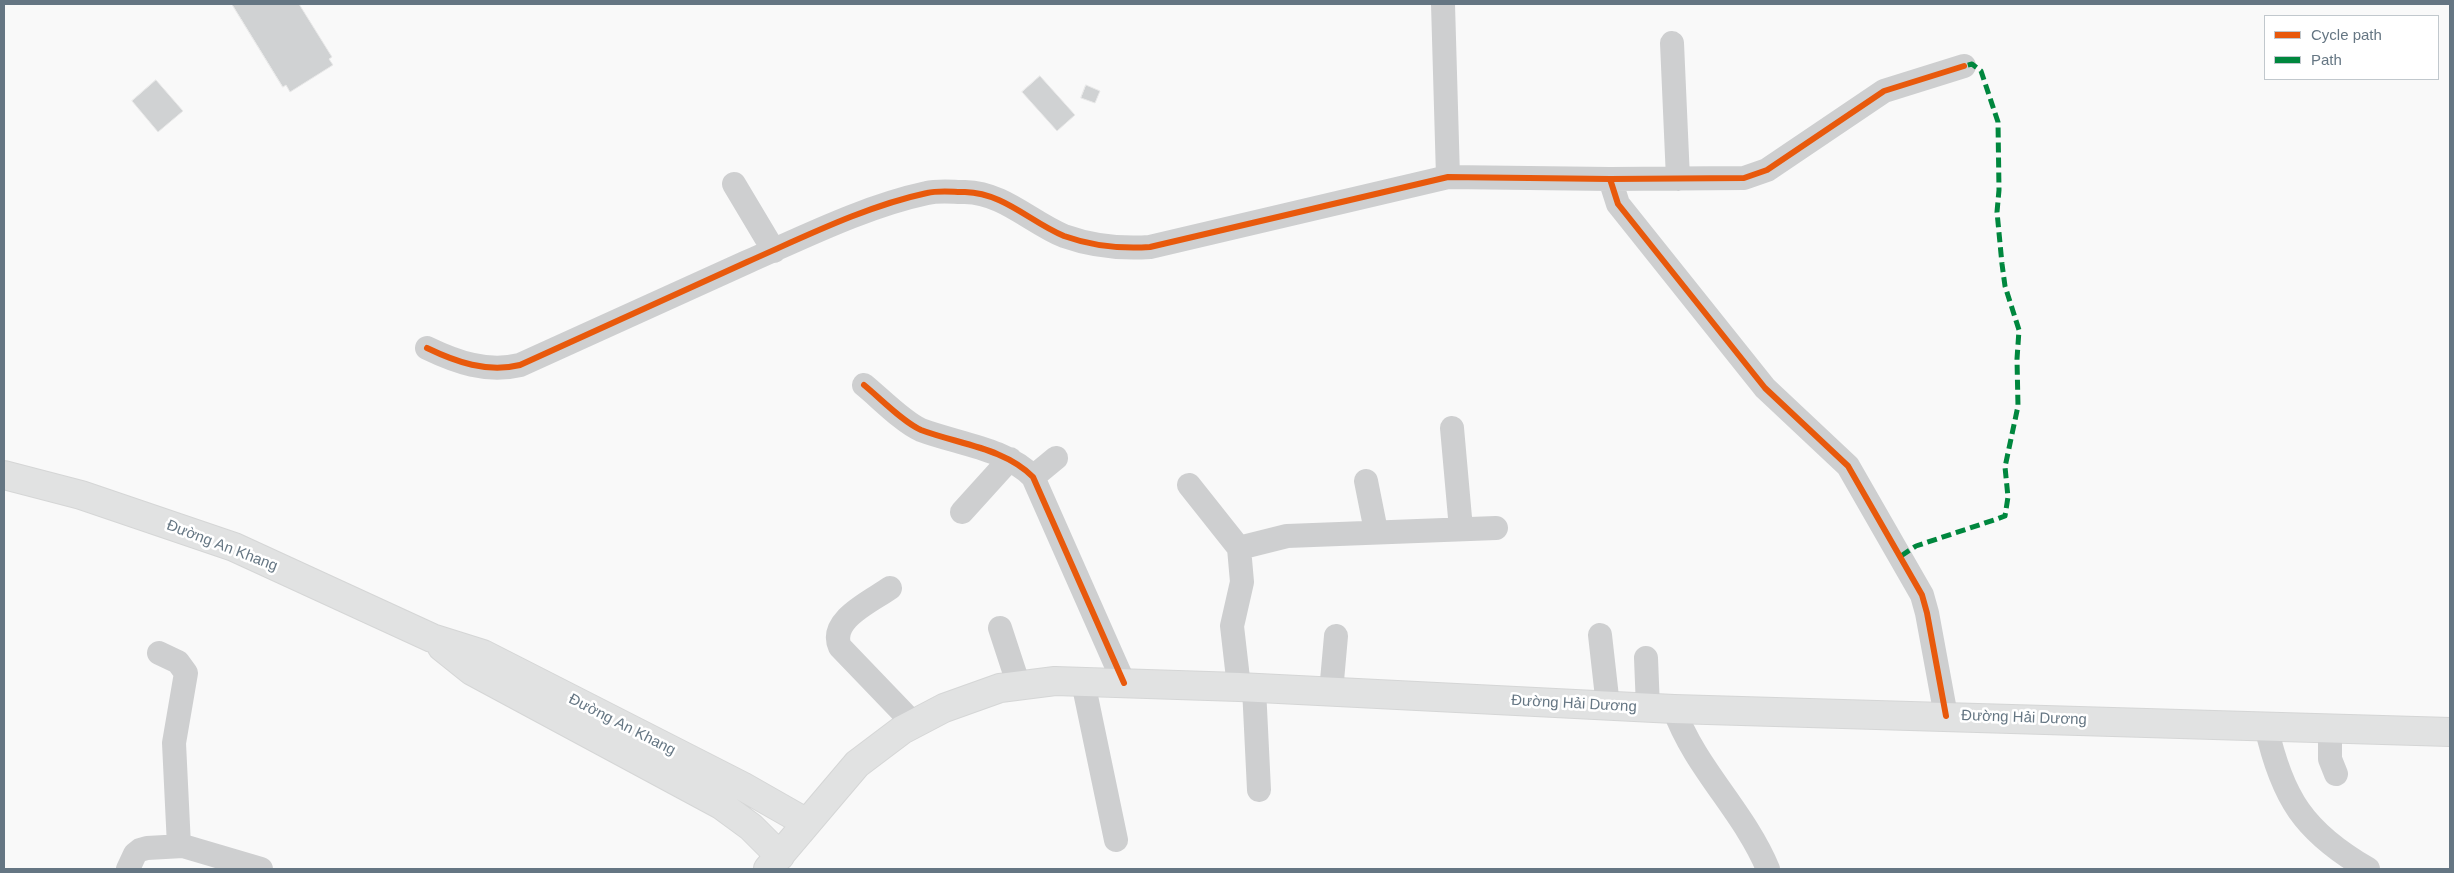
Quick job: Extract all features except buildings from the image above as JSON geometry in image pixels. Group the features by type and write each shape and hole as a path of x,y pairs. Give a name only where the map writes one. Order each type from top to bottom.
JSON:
{"highway":[{"name":"Đường An Khang","path":"4,475 81,495 234,548 432,638 483,654 742,786 807,823"},
{"name":"Đường An Khang","path":"432,638 472,671 721,805 751,827 774,862"},
{"name":"Đường Hải Dương","path":"774,862 858,764 908,727 944,708 1000,688 1055,681 1247,688 1661,709 2450,732"}],"street":[{"path":"1443,4 1448,177"},
{"path":"1672,43 1678,179"},
{"path":"427,348 455,362 505,369 520,365 774,251 892,202 929,192 967,192 991,197 1012,205 1064,235 1101,245 1126,249 1150,247 1448,177 1744,178 1767,170 1884,91 1964,66"},
{"path":"1610,179 1618,204 1761,384 1848,466 1922,595 1946,716"},
{"path":"734,184 774,251"},
{"path":"864,385 920,429 1010,459 1025,468 1033,477 1124,684"},
{"path":"1452,428 1461,529"},
{"path":"1033,477 1056,458"},
{"path":"962,512 1010,459"},
{"path":"1366,481 1376,532"},
{"path":"1189,485 1239,548 1242,582 1232,626 1247,688 1259,790"},
{"path":"1239,548 1286,536 1496,528"},
{"path":"890,588 848,618 839,629 837,640 840,647 908,727"},
{"path":"1000,628 1019,686"},
{"path":"1331,692 1336,636"},
{"path":"1600,636 1608,706"},
{"path":"159,653 178,662 186,673 174,743 179,846"},
{"path":"826,653 908,727"},
{"path":"1646,658 1661,709 1685,737 1753,836 1768,869"},
{"path":"1083,682 1116,840"},
{"path":"2266,726 2282,783 2298,808 2318,835 2332,847 2368,869"},
{"path":"2330,728 2330,759 2336,774"},
{"path":"128,869 135,854 140,850 179,846 261,869"}],"marked path":[{"path":"1901,556 1916,546 2005,516 2008,497 2005,467 2018,406 2017,359 2019,330 2005,286 2002,264 1997,212 1999,190 1998,122 1981,71 1972,64 1964,66"}],"cycle path":[{"path":"427,348 449,358 472,365 496,368 520,365 836,223 881,206 932,192 965,192 992,197 1064,236 1096,244 1139,248 1448,177 1744,178 1767,170 1884,91 1964,66"},
{"path":"1610,179 1618,204 1765,388 1848,466 1922,595 1946,716"},
{"path":"864,385 899,416 921,430 995,453 1022,467 1033,477 1124,683"}]}
